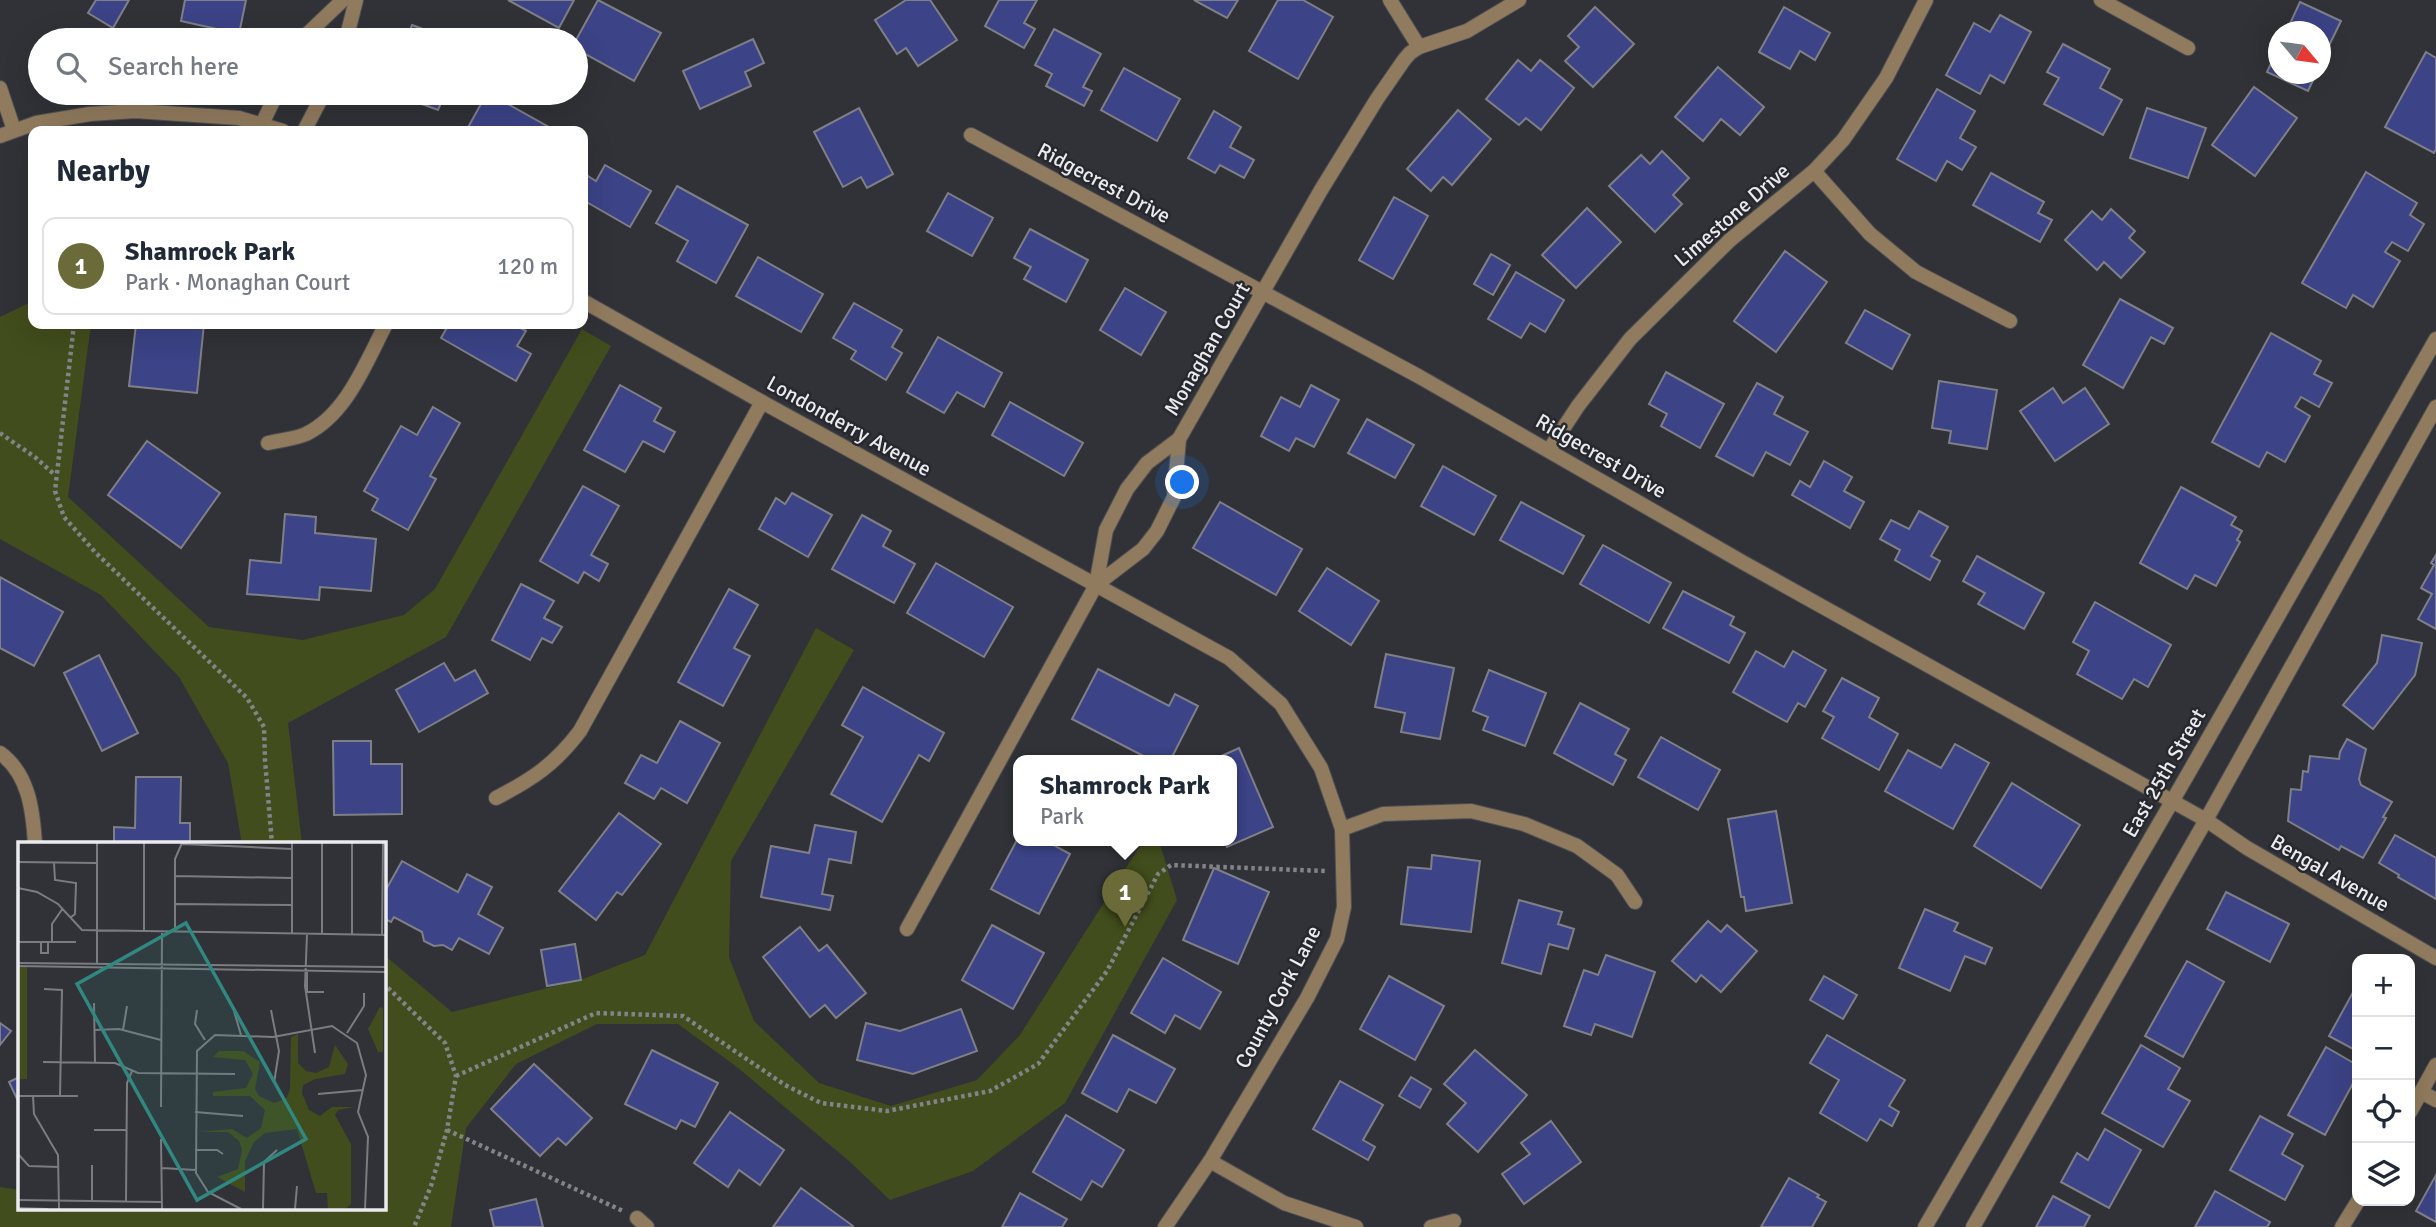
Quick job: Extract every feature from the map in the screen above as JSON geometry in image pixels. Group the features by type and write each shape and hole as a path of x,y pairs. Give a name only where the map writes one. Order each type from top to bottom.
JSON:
{"street":[{"path":"314,28 343,0"},
{"path":"349,28 356,0"},
{"path":"1390,0 1419,47 1467,31 1519,0"},
{"name":"Limestone Drive","path":"1549,450 1578,406 1630,339 1730,240 1814,171 1843,140 1886,78 1926,0"},
{"path":"2101,0 2188,48"},
{"name":"Monaghan Court","path":"907,929 1096,584 1143,549 1157,531 1174,496 1180,439 1321,190 1377,99 1410,53 1419,47"},
{"path":"0,88 14,130"},
{"path":"0,136 36,123 89,114 135,111 239,118 261,126 271,105"},
{"path":"307,126 318,105"},
{"name":"Ridgecrest Drive","path":"971,135 1420,377 1744,563 2206,820"},
{"path":"1814,171 1870,234 1916,272 2010,321"},
{"name":"Londonderry Avenue","path":"588,304 1096,584"},
{"path":"268,443 305,434 335,413 383,329"},
{"name":"East 25th Street","path":"1925,1227 2436,339"},
{"path":"496,798 527,782 561,756 580,731 762,402"},
{"path":"1973,1227 2206,820 2436,407"},
{"path":"1096,584 1106,530 1127,489 1147,464 1180,439"},
{"name":"County Cork Lane","path":"1096,584 1229,658 1281,704 1321,768 1342,829 1344,907 1337,939 1307,998 1210,1161 1165,1227"},
{"path":"0,753 24,782 33,815 35,842"},
{"path":"1342,829 1383,814 1471,811 1524,824 1577,846 1617,875 1634,902"},
{"name":"Bengal Avenue","path":"2206,820 2247,848 2436,958"},
{"path":"2415,1102 2436,1065"},
{"path":"2421,1092 2436,1100"},
{"path":"1210,1161 1284,1203 1356,1227"},
{"path":"2342,1227 2355,1206"},
{"path":"1431,1227 1454,1221"}],"path":[{"path":"73,329 55,491 64,517 95,552 247,698 264,727 272,842"},
{"path":"0,433 56,475"},
{"path":"456,1076 596,1013 683,1016 785,1085 821,1103 887,1111 990,1091 1038,1064 1107,971 1158,874 1171,865 1343,872"},
{"path":"385,985 445,1044 456,1076 447,1130 414,1227"},
{"path":"447,1130 642,1222"}],"green space":[{"path":"28,303 28,329 90,329 68,497 209,627 303,640 404,615 435,589 582,329 611,346 446,637 288,723 302,842 242,842 228,763 179,677 101,595 0,539 0,317"},
{"path":"816,628 854,650 731,861 729,957 754,1021 819,1083 891,1106 977,1080 1020,1035 1140,846 1161,846 1177,900 1065,1103 973,1171 890,1200 849,1161 737,1067 678,1024 597,1024 516,1064 466,1128 451,1227 0,1227 0,1187 18,1190 18,1210 385,1210 385,956 452,1012 583,979 645,955"}],"building":[{"path":"96,0 129,0 113,28 88,13"},
{"path":"185,0 246,0 240,28 212,28 181,21"},
{"path":"508,0 574,0 559,28"},
{"path":"598,0 661,33 634,81 588,56 588,28 583,28"},
{"path":"906,0 930,0 957,40 918,66 906,48 897,54 875,20"},
{"path":"999,0 1037,0 1024,23 1035,29 1024,48 985,26"},
{"path":"1194,0 1238,0 1227,18"},
{"path":"1278,0 1303,0 1333,17 1298,79 1249,51"},
{"path":"2300,2 2341,21 2331,41 2331,21 2291,21"},
{"path":"1595,7 1634,44 1593,87 1565,61 1579,47 1568,36"},
{"path":"1784,7 1830,33 1815,60 1800,51 1790,69 1759,52"},
{"path":"2000,15 2031,32 2004,83 1990,75 1980,94 1946,75 1974,23 1990,32"},
{"path":"1054,29 1101,54 1083,87 1092,91 1084,106 1046,86 1052,74 1035,65"},
{"path":"753,39 764,63 745,72 751,86 700,109 683,71"},
{"path":"2063,44 2110,69 2100,88 2122,100 2103,135 2044,104 2059,78 2047,72"},
{"path":"2426,52 2436,58 2434,153 2385,127"},
{"path":"1518,60 1531,71 1540,60 1574,88 1541,130 1526,118 1519,125 1486,99"},
{"path":"1718,67 1764,107 1740,135 1721,119 1703,141 1675,117"},
{"path":"1124,68 1180,99 1157,141 1101,110"},
{"path":"2293,84 2311,84 2308,91"},
{"path":"2254,87 2297,118 2255,176 2212,145"},
{"path":"1937,89 1975,111 1960,138 1976,147 1962,170 1947,161 1936,181 1897,159"},
{"path":"424,105 440,105 438,110"},
{"path":"480,105 510,105 547,126 469,126"},
{"path":"859,108 893,174 867,188 861,177 843,187 814,132"},
{"path":"2147,108 2206,128 2188,178 2130,158"},
{"path":"1458,110 1491,139 1452,185 1443,177 1431,191 1407,169"},
{"path":"1214,111 1241,127 1230,147 1254,160 1244,178 1220,165 1215,173 1188,158"},
{"path":"1662,151 1689,178 1673,195 1682,204 1655,232 1609,186 1641,155 1650,164"},
{"path":"605,165 651,191 630,227 588,203 588,176 596,181"},
{"path":"2366,172 2417,203 2410,215 2424,224 2408,251 2392,242 2385,252 2400,261 2373,307 2353,295 2346,308 2302,283"},
{"path":"1991,173 2044,202 2038,213 2052,220 2040,242 1973,205"},
{"path":"677,186 748,225 716,283 677,261 688,241 656,223"},
{"path":"948,193 993,218 972,256 927,231"},
{"path":"1394,197 1428,216 1393,279 1359,260"},
{"path":"1587,208 1621,242 1576,288 1542,255"},
{"path":"2111,209 2135,231 2129,238 2145,252 2121,278 2104,262 2097,270 2065,240 2092,211 2102,220"},
{"path":"1030,229 1088,260 1066,302 1024,279 1031,267 1014,258"},
{"path":"1785,251 1827,282 1776,352 1734,321"},
{"path":"1491,254 1510,265 1493,295 1474,284"},
{"path":"758,257 823,294 801,332 736,296"},
{"path":"1516,272 1564,300 1545,332 1530,323 1521,338 1488,319"},
{"path":"1125,288 1166,312 1141,355 1100,330"},
{"path":"2120,299 2173,328 2164,344 2151,337 2123,388 2083,365"},
{"path":"854,303 902,330 892,347 902,353 886,380 851,359 856,351 833,338"},
{"path":"1865,310 1910,335 1892,369 1846,343"},
{"path":"135,329 203,329 197,393 129,386"},
{"path":"446,329 522,329 526,331 517,346 531,354 516,381 441,338"},
{"path":"2271,333 2321,361 2314,374 2332,383 2319,407 2301,397 2295,407 2310,416 2285,462 2267,452 2259,467 2212,442"},
{"path":"938,337 1002,373 984,407 957,392 944,413 907,392"},
{"path":"1666,372 1724,404 1700,448 1661,426 1667,414 1649,404"},
{"path":"1939,381 1997,390 1987,449 1949,443 1951,431 1932,428"},
{"path":"1757,383 1783,397 1774,414 1808,432 1790,465 1766,452 1753,476 1716,456"},
{"path":"620,385 661,408 654,421 675,432 664,452 643,441 625,472 584,450"},
{"path":"1311,385 1339,400 1314,447 1296,438 1289,451 1261,436 1281,397 1300,407"},
{"path":"2053,388 2063,403 2085,388 2109,424 2055,461 2020,411"},
{"path":"1010,402 1083,443 1064,476 992,435"},
{"path":"433,407 460,423 430,476 436,479 408,530 372,510 378,499 364,491 401,426 417,435"},
{"path":"1367,419 1414,445 1395,478 1348,453"},
{"path":"147,441 220,493 181,548 108,495"},
{"path":"1824,461 1852,477 1844,491 1864,502 1850,528 1792,495 1800,481 1810,487"},
{"path":"1443,466 1496,496 1474,535 1421,506"},
{"path":"583,486 619,506 591,555 608,564 599,581 584,572 578,583 540,561"},
{"path":"2181,487 2236,517 2231,525 2242,531 2237,540 2240,542 2216,586 2195,575 2187,589 2140,563"},
{"path":"792,493 832,515 808,557 759,529 776,498 785,504"},
{"path":"1220,502 1302,549 1276,595 1193,548"},
{"path":"1521,502 1584,536 1563,574 1500,540"},
{"path":"1919,511 1948,527 1931,556 1940,561 1930,580 1895,560 1900,550 1880,539 1891,520 1909,529"},
{"path":"285,514 316,517 315,533 376,539 371,591 320,587 319,600 247,594 250,560 281,563"},
{"path":"862,515 891,531 883,546 915,564 894,603 832,569"},
{"path":"1603,545 1671,583 1649,623 1580,584"},
{"path":"2436,555 2436,629 2418,619 2432,594 2421,588 2434,565 2431,563"},
{"path":"1977,556 2044,593 2024,629 1978,604 1985,593 1963,581"},
{"path":"936,563 1013,607 984,657 907,613"},
{"path":"1327,568 1379,601 1351,645 1299,611"},
{"path":"0,577 63,612 34,666 0,648"},
{"path":"521,584 554,601 544,618 562,627 552,643 542,638 530,660 492,640"},
{"path":"729,589 758,605 734,648 750,656 723,706 678,682"},
{"path":"1683,591 1734,617 1730,625 1745,633 1729,663 1663,628"},
{"path":"2095,602 2171,645 2148,687 2134,679 2122,699 2077,674 2089,651 2073,642"},
{"path":"2382,635 2422,643 2415,675 2373,729 2343,705 2377,663"},
{"path":"1756,651 1784,667 1793,651 1826,670 1805,707 1798,703 1787,722 1733,692"},
{"path":"1386,654 1454,668 1440,739 1401,732 1405,713 1375,707"},
{"path":"99,655 138,733 102,751 64,673"},
{"path":"444,663 455,681 475,670 488,693 419,732 396,690"},
{"path":"1098,669 1169,706 1175,694 1198,706 1173,755 1141,755 1072,719"},
{"path":"1489,670 1546,693 1525,746 1483,730 1488,717 1473,711"},
{"path":"1842,678 1879,698 1869,717 1898,734 1879,770 1822,738 1834,717 1823,711"},
{"path":"863,687 944,733 929,761 919,755 882,822 831,794 863,737 842,725"},
{"path":"1580,703 1629,729 1615,754 1626,760 1613,785 1554,753"},
{"path":"680,721 720,743 687,803 661,788 654,799 625,783 641,755 657,763"},
{"path":"1661,737 1720,770 1698,810 1638,777"},
{"path":"2347,739 2366,749 2359,779 2361,785 2392,802 2363,858 2341,846 2339,850 2288,821 2291,789 2301,790 2303,771 2308,772 2310,756 2339,759"},
{"path":"333,741 371,741 371,764 402,764 402,814 334,815"},
{"path":"1955,744 1989,763 1953,829 1885,791 1908,750 1941,768"},
{"path":"1239,748 1273,827 1237,843 1237,755 1223,755"},
{"path":"136,777 181,777 180,823 190,823 190,842 114,842 114,827 135,828"},
{"path":"2012,783 2080,825 2041,888 1974,846"},
{"path":"1776,811 1792,903 1746,911 1744,897 1741,897 1728,819"},
{"path":"619,813 661,844 622,895 617,892 596,920 559,891"},
{"path":"815,825 856,832 851,863 829,859 822,894 833,896 830,910 761,897 771,846 809,853"},
{"path":"2395,835 2436,858 2436,899 2379,863"},
{"path":"1014,846 1055,846 1070,854 1039,914 991,889"},
{"path":"1432,855 1480,861 1471,932 1401,924 1408,867 1431,869"},
{"path":"402,861 458,892 467,874 492,887 478,914 503,928 489,954 459,938 452,950 443,945 434,946 424,941 422,932 394,917 391,922 385,919 385,891"},
{"path":"1214,868 1269,892 1238,964 1183,940"},
{"path":"2226,892 2289,924 2270,962 2207,929"},
{"path":"1519,900 1562,912 1558,924 1574,929 1568,949 1549,944 1541,974 1502,963"},
{"path":"1925,909 1958,923 1954,931 1992,948 1985,964 1965,956 1950,991 1899,968"},
{"path":"1708,921 1721,932 1727,925 1757,951 1721,992 1701,975 1696,982 1672,961"},
{"path":"992,925 1044,953 1013,1009 962,980"},
{"path":"800,927 819,951 827,945 866,993 836,1018 825,1005 810,1017 763,957"},
{"path":"575,944 581,980 547,986 541,950"},
{"path":"1606,955 1655,972 1632,1037 1595,1024 1591,1035 1564,1026 1584,970 1598,975"},
{"path":"1163,958 1221,992 1200,1029 1175,1015 1165,1033 1131,1013"},
{"path":"2187,961 2224,982 2183,1057 2145,1036"},
{"path":"1389,976 1444,1006 1415,1060 1360,1029"},
{"path":"1824,976 1857,995 1843,1019 1810,1000"},
{"path":"2352,994 2352,1048 2329,1036"},
{"path":"961,1009 977,1051 913,1074 857,1060 866,1023 900,1031"},
{"path":"0,1023 11,1031 0,1045"},
{"path":"1113,1035 1175,1069 1156,1103 1129,1089 1117,1112 1082,1093"},
{"path":"1827,1035 1905,1080 1889,1106 1899,1112 1892,1126 1880,1119 1867,1141 1820,1113 1839,1080 1810,1063"},
{"path":"2141,1045 2180,1068 2168,1089 2190,1101 2163,1147 2102,1113"},
{"path":"2326,1047 2352,1062 2352,1085 2325,1135 2288,1115"},
{"path":"652,1050 718,1083 695,1127 681,1120 676,1129 625,1104"},
{"path":"1475,1050 1527,1095 1478,1152 1447,1124 1466,1103 1444,1084"},
{"path":"534,1064 592,1118 566,1145 558,1138 540,1156 491,1109"},
{"path":"1411,1077 1431,1089 1420,1108 1399,1096"},
{"path":"18,1078 18,1101 9,1082"},
{"path":"1340,1081 1383,1105 1363,1140 1375,1147 1368,1160 1313,1129"},
{"path":"730,1112 784,1150 760,1185 739,1170 728,1187 694,1163"},
{"path":"1066,1115 1124,1150 1102,1187 1092,1181 1081,1200 1033,1172"},
{"path":"2260,1116 2293,1134 2282,1154 2303,1166 2285,1200 2230,1170"},
{"path":"1551,1121 1581,1162 1524,1204 1502,1174 1530,1154 1521,1143"},
{"path":"2105,1129 2141,1150 2109,1208 2061,1182 2077,1153 2088,1160"},
{"path":"2436,1175 2436,1222 2416,1211"},
{"path":"1789,1178 1826,1202 1812,1227 1761,1227"},
{"path":"801,1188 853,1226 773,1227"},
{"path":"2215,1191 2270,1222 2267,1227 2195,1227"},
{"path":"1020,1193 1067,1219 1062,1227 1002,1227"},
{"path":"2053,1196 2090,1216 2084,1227 2036,1227"},
{"path":"536,1199 543,1227 494,1227 490,1210"}],"place":[{"name":"Shamrock Park","path":"1125,927"}]}
